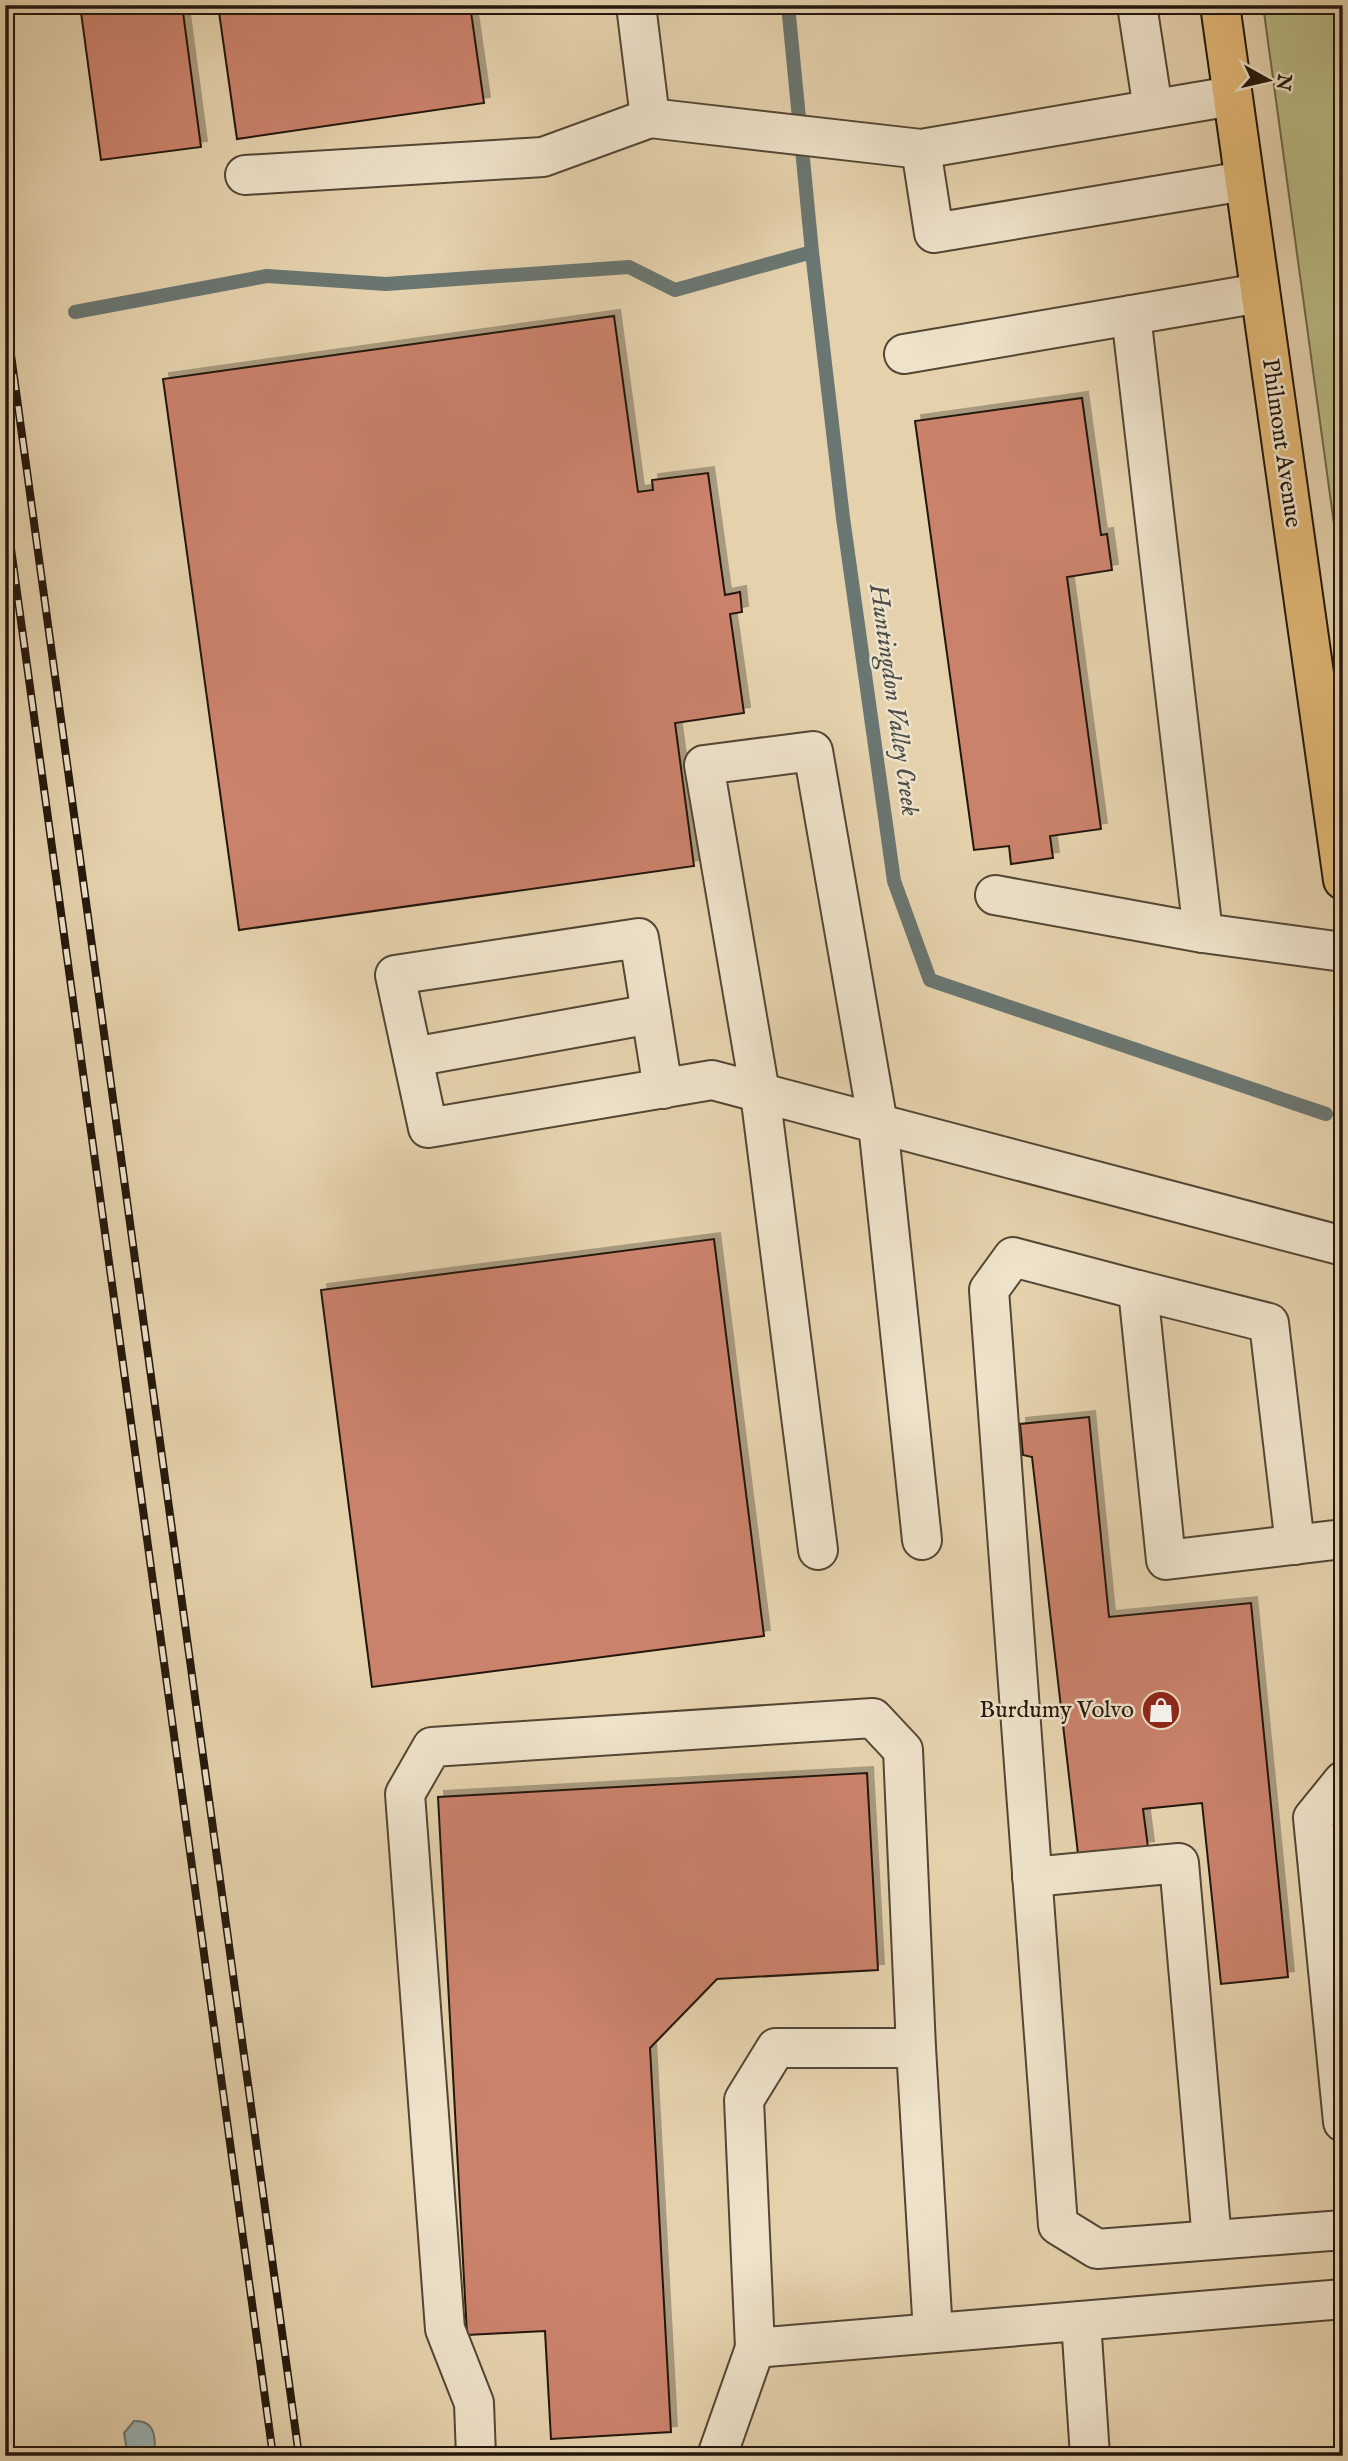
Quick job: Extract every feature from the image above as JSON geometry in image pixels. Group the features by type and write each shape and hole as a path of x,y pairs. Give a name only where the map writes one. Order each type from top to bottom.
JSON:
{"main road":[{"name":"Philmont Avenue","path":"1220,5 1343,880"}],"lane":[{"path":"636,5 650,118"},
{"path":"1137,5 1153,110"},
{"path":"245,175 543,157 650,118 921,149 1233,96"},
{"path":"921,149 934,233 1244,181"},
{"path":"904,354 1260,293"},
{"path":"1131,315 1203,933"},
{"path":"818,1549 760,1093 704,765 813,751 878,1124 922,1540"},
{"path":"995,895 1203,933 1343,952"},
{"path":"663,1089 639,938 395,975 428,1128 663,1089 712,1080 1343,1246"},
{"path":"413,1057 651,1014"},
{"path":"1295,1545 1269,1323 1013,1258 989,1290 1058,2225 1097,2249 1343,2230"},
{"path":"1138,1290 1166,1560 1343,1539"},
{"path":"477,2456 474,2403 444,2329 405,1794 432,1747 873,1718 902,1750 933,2333"},
{"path":"1343,1782 1313,1818 1343,2122"},
{"path":"1032,1877 1179,1863 1212,2240"},
{"path":"716,2456 755,2348 744,2099 776,2048 916,2048"},
{"path":"755,2348 1342,2299 1343,2319"},
{"path":"1081,2321 1090,2456"}],"green space":[{"path":"1263,5 1343,5 1343,590"}],"water":[{"path":"134,2421 151,2427 155,2443 154,2456 128,2456 124,2433"}],"building":[{"path":"80,5 182,5 201,147 101,160"},
{"path":"218,5 470,5 484,103 237,139"},
{"path":"614,316 638,492 653,490 652,480 708,473 725,595 740,592 742,612 730,614 744,713 675,723 694,866 239,930 163,379"},
{"path":"1082,398 1101,535 1107,534 1112,570 1067,577 1101,829 1050,836 1053,858 1011,864 1009,846 974,850 915,421"},
{"path":"714,1239 764,1636 372,1687 321,1290"},
{"name":"Burdumy Volvo","path":"1089,1417 1109,1617 1251,1603 1288,1977 1221,1984 1202,1803 1143,1809 1148,1847 1078,1854 1032,1457 1023,1455 1020,1424"},
{"path":"867,1773 878,1970 717,1979 650,2048 671,2432 551,2439 545,2331 467,2335 438,1797"}],"waterway":[{"name":"Huntingdon Valley Creek","path":"788,5 812,252 843,518 894,881 930,980 1326,1114"},
{"path":"75,312 267,276 386,284 629,267 675,290 812,252"}],"railway":[{"path":"5,311 299,2456"},
{"path":"5,505 273,2456"}],"place":[{"name":"Burdumy Volvo","path":"1161,1710"}]}
